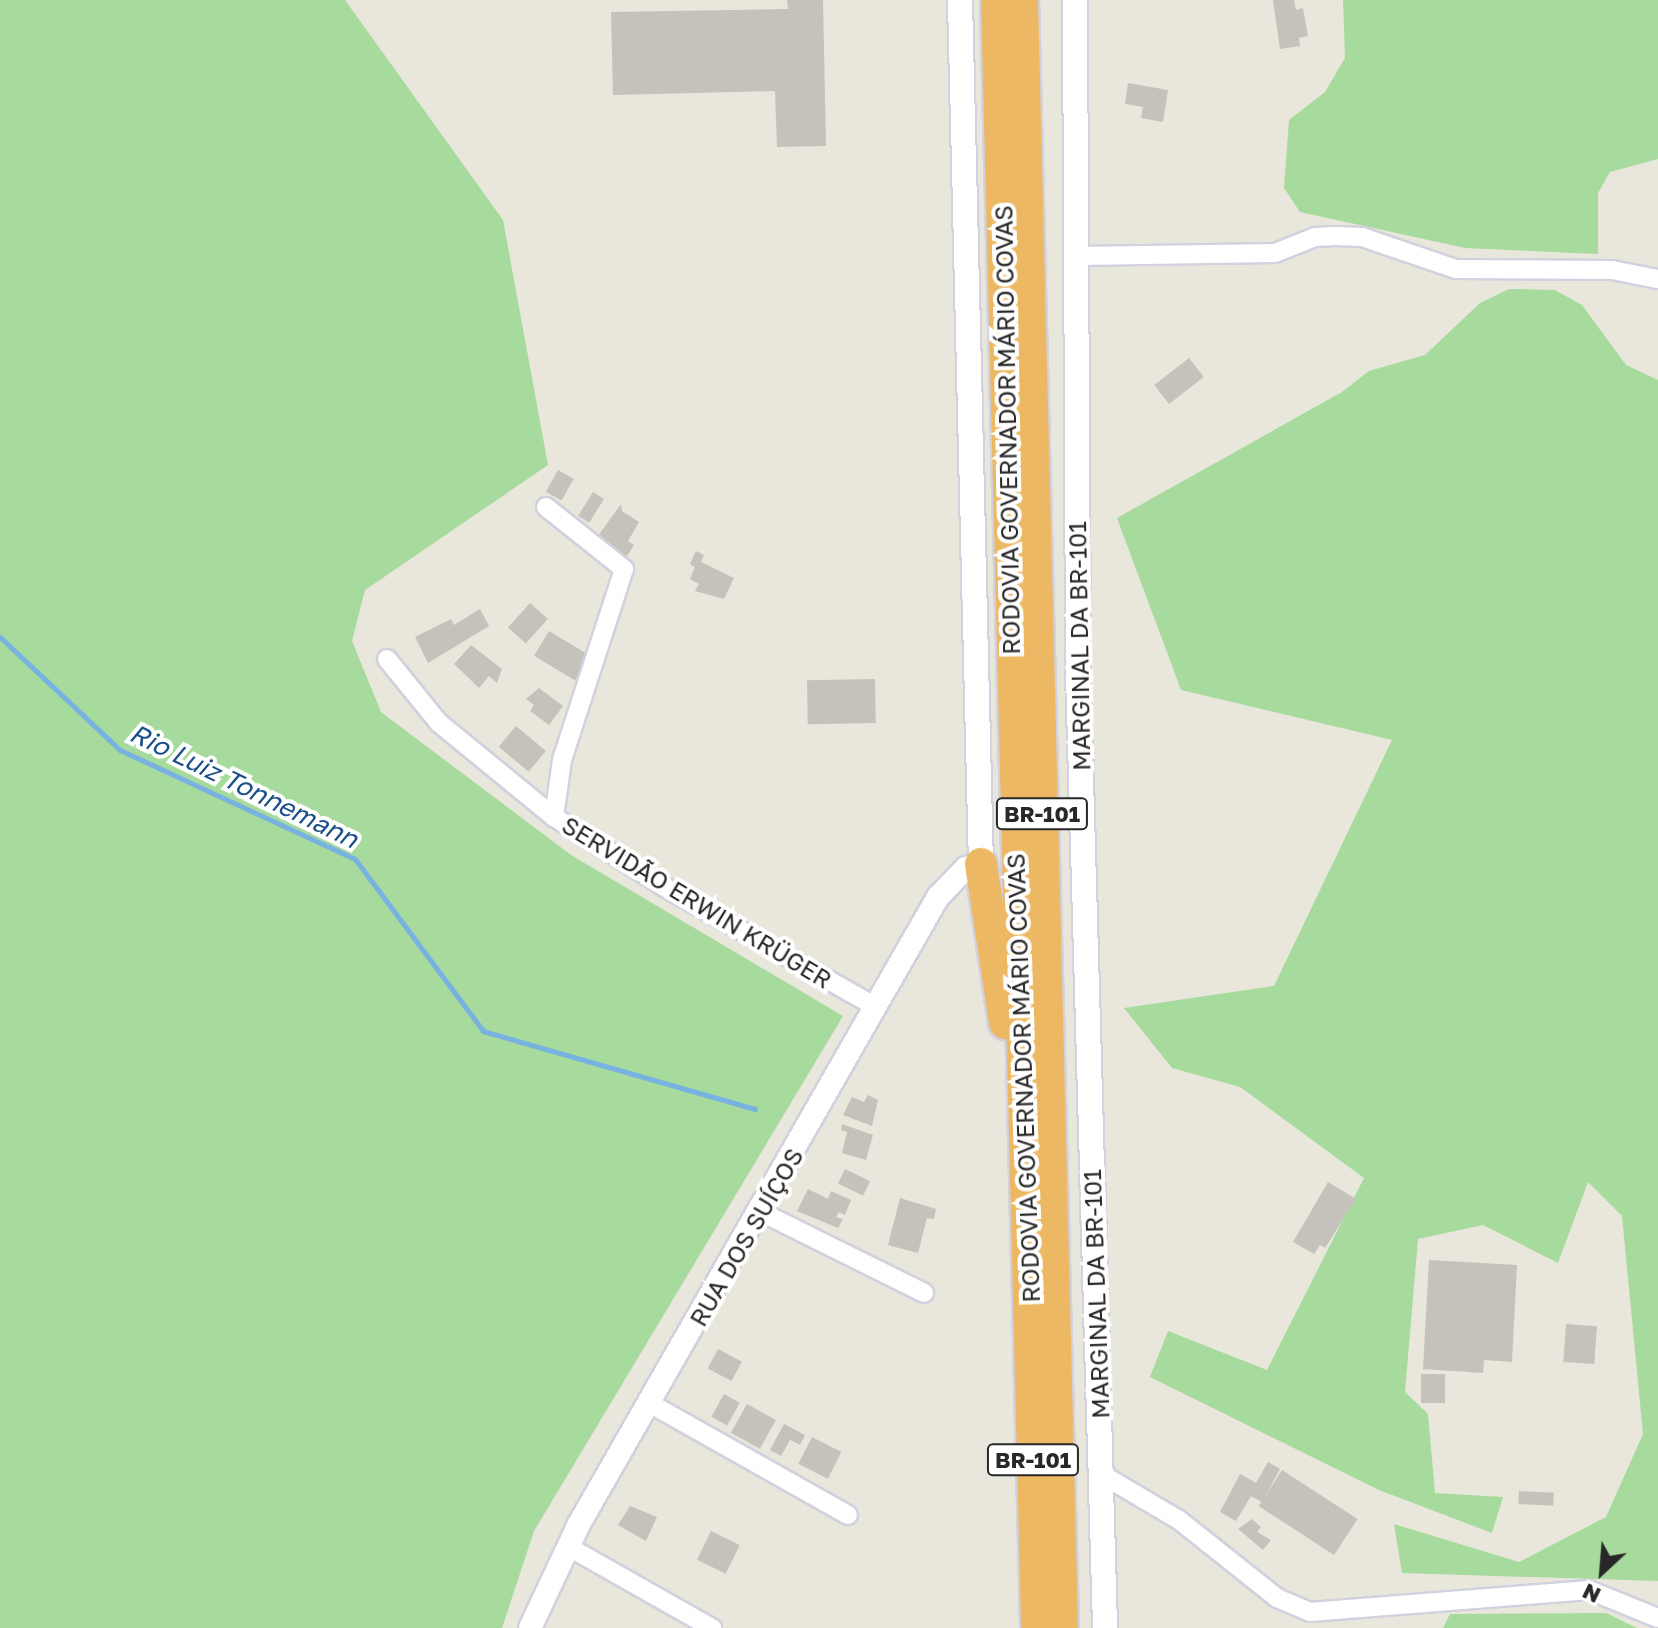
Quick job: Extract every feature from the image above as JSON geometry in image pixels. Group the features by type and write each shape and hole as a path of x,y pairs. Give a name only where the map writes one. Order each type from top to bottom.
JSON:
{"highway":[{"name":"RODOVIA GOVERNADOR MÁRIO COVAS","path":"997,0 1037,1628"},
{"name":"RODOVIA GOVERNADOR MÁRIO COVAS","path":"1022,0 1062,1628"},
{"path":"981,864 1026,1167"}],"main road":[{"name":"MARGINAL DA BR-101","path":"1075,0 1079,256 1078,672 1105,1628"},
{"path":"957,6 981,864"}],"street":[{"path":"1079,256 1275,253 1315,237 1362,237 1456,269 1612,270 1658,279"},
{"path":"546,507 624,569 562,760 554,817"},
{"name":"SERVIDÃO ERWIN KRÜGER","path":"387,659 447,730 554,817 663,886 874,1006"},
{"name":"RUA DOS SUÍÇOS","path":"530,1628 567,1546 761,1212 938,897 966,868 981,864"},
{"path":"761,1212 924,1293"},
{"path":"651,1404 848,1515"},
{"path":"1101,1474 1188,1526 1277,1598 1310,1612 1589,1590 1658,1618"},
{"path":"567,1546 712,1628"}],"green space":[{"path":"0,0 345,0 503,220 548,465 365,590 352,641 381,712 571,855 843,1016 534,1531 502,1628 0,1628"},
{"path":"1343,0 1658,0 1658,159 1610,172 1598,193 1598,254 1465,248 1300,212 1284,188 1289,120 1325,92 1345,58"},
{"path":"1509,289 1555,290 1582,305 1626,365 1658,380 1658,1581 1402,1573 1394,1524 1519,1562 1606,1517 1643,1434 1622,1216 1588,1182 1558,1263 1483,1225 1418,1239 1405,1392 1428,1414 1435,1493 1503,1497 1492,1533 1379,1490 1150,1377 1168,1331 1267,1370 1364,1178 1240,1087 1172,1068 1124,1008 1274,986 1392,740 1181,690 1117,518 1342,392 1369,371 1425,355 1480,303"},
{"path":"1606,1613 1637,1628 1443,1628 1450,1614"}],"building":[{"path":"787,0 823,0 826,146 777,147 775,91 613,95 611,12 788,9"},
{"path":"1273,0 1294,0 1296,10 1303,8 1308,36 1299,38 1300,46 1280,49"},
{"path":"1128,83 1168,90 1163,122 1141,118 1143,107 1125,104"},
{"path":"1189,358 1204,377 1169,404 1154,385"},
{"path":"558,470 574,479 562,501 546,492"},
{"path":"593,492 604,499 589,523 578,516"},
{"path":"621,504 622,511 639,522 628,541 634,545 625,559 595,540"},
{"path":"696,551 704,555 701,562 734,578 724,599 695,591 699,584 690,579 695,567 690,564"},
{"path":"530,603 548,619 526,644 508,628"},
{"path":"480,609 489,626 428,663 415,637 451,619 454,625"},
{"path":"549,631 590,656 575,681 534,656"},
{"path":"471,645 502,669 497,683 489,676 479,688 454,664"},
{"path":"875,679 876,723 808,724 807,680"},
{"path":"539,688 563,706 549,725 530,711 534,705 526,699"},
{"path":"516,726 546,751 529,772 499,747"},
{"path":"868,1095 878,1100 872,1126 843,1115 852,1097 864,1102"},
{"path":"842,1124 873,1135 866,1160 842,1153 847,1132 841,1130"},
{"path":"845,1169 870,1181 863,1196 838,1183"},
{"path":"1328,1182 1356,1199 1325,1248 1320,1245 1314,1254 1293,1242"},
{"path":"808,1189 828,1199 831,1191 851,1200 845,1215 839,1212 836,1217 843,1219 838,1228 797,1211"},
{"path":"900,1198 936,1209 934,1219 927,1218 918,1253 888,1245"},
{"path":"1429,1260 1517,1265 1512,1362 1484,1360 1483,1373 1423,1369"},
{"path":"1566,1324 1597,1326 1594,1364 1563,1362"},
{"path":"718,1349 742,1362 732,1381 708,1368"},
{"path":"1421,1374 1445,1374 1445,1403 1421,1403"},
{"path":"724,1394 740,1403 727,1425 711,1417"},
{"path":"747,1404 776,1420 760,1449 731,1433"},
{"path":"784,1424 805,1435 800,1445 790,1440 781,1456 770,1450"},
{"path":"812,1437 841,1452 828,1479 798,1464"},
{"path":"1268,1462 1280,1469 1262,1502 1251,1496 1236,1521 1220,1512 1240,1474 1256,1483"},
{"path":"1282,1470 1357,1519 1334,1555 1259,1506"},
{"path":"1519,1491 1554,1493 1553,1506 1518,1504"},
{"path":"630,1506 657,1517 646,1541 618,1525"},
{"path":"1252,1519 1261,1527 1257,1532 1271,1540 1263,1550 1238,1529"},
{"path":"711,1531 740,1545 726,1574 697,1560"}],"waterway":[{"name":"Rio Luiz Tonnemann","path":"0,637 120,750 355,859 483,1031 755,1109"}]}
